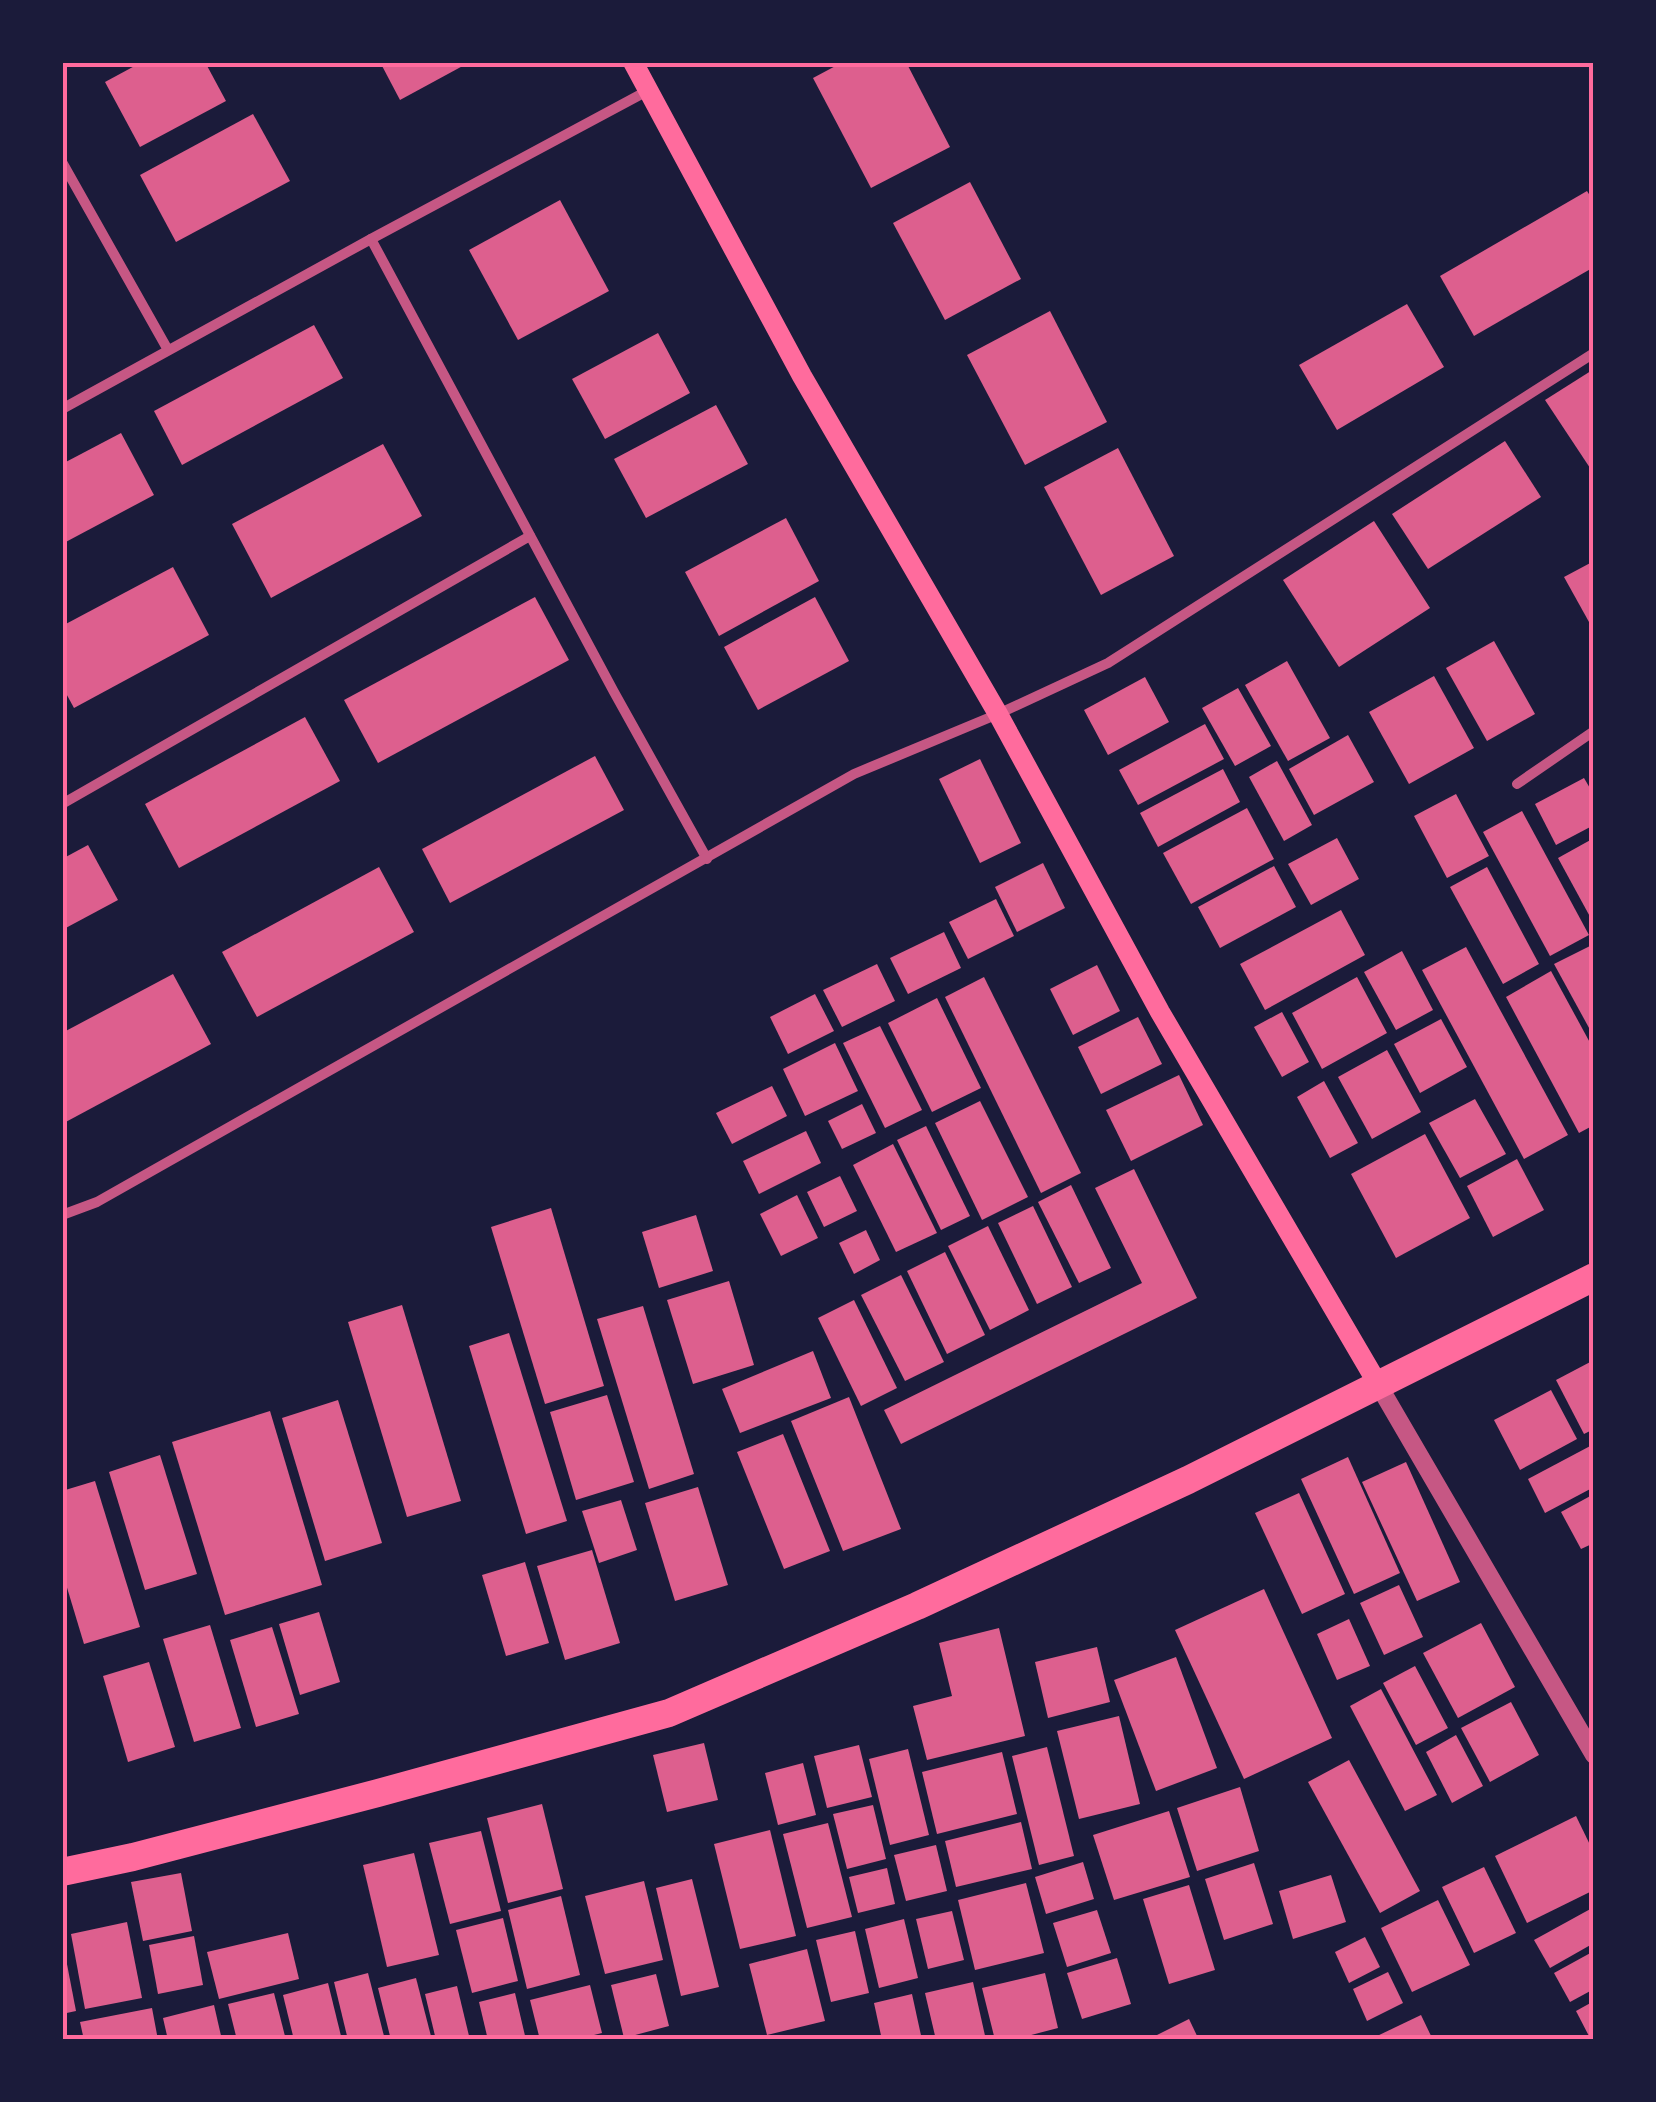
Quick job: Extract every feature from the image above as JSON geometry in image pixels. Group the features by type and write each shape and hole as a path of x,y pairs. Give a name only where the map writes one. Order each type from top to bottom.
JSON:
{"highway":[{"path":"62,1872 378,1794 669,1713 917,1606 1188,1480 1594,1277"}],"main road":[{"path":"633,62 802,376 998,714 1160,1012 1379,1386"}],"street":[{"path":"62,409 649,90"},
{"path":"62,162 168,350"},
{"path":"371,239 707,859"},
{"path":"62,1215 97,1202 854,774 1108,663 1594,353"},
{"path":"62,804 530,536"},
{"path":"1517,784 1594,732"},
{"path":"1379,1386 1594,1754"}],"building":[{"path":"142,62 205,62 226,101 140,147 105,82"},
{"path":"380,62 470,62 400,100"},
{"path":"843,62 906,62 950,147 871,188 813,78"},
{"path":"253,114 290,181 176,242 140,175"},
{"path":"970,182 1021,279 945,320 893,223"},
{"path":"1587,191 1594,202 1594,267 1474,336 1440,276"},
{"path":"560,200 609,291 518,340 469,250"},
{"path":"1407,304 1444,367 1337,430 1299,365"},
{"path":"1050,311 1107,422 1025,465 967,355"},
{"path":"314,325 343,378 182,465 154,411"},
{"path":"658,333 690,393 605,439 572,379"},
{"path":"1594,369 1594,474 1545,400"},
{"path":"716,405 748,464 646,518 614,459"},
{"path":"121,433 154,495 62,544 62,464"},
{"path":"1505,441 1541,497 1428,569 1392,514"},
{"path":"383,444 422,516 271,598 232,524"},
{"path":"1118,448 1174,556 1101,595 1044,487"},
{"path":"786,518 819,581 719,636 685,572"},
{"path":"1374,521 1430,608 1339,667 1283,580"},
{"path":"1594,561 1594,631 1564,577"},
{"path":"173,567 209,635 74,708 62,686 62,626"},
{"path":"535,597 569,660 378,763 344,700"},
{"path":"815,597 849,661 758,710 724,647"},
{"path":"1494,641 1535,714 1487,741 1446,668"},
{"path":"1287,661 1330,738 1288,761 1245,685"},
{"path":"1434,676 1474,748 1409,784 1369,712"},
{"path":"1145,677 1169,722 1108,755 1084,710"},
{"path":"1238,688 1271,746 1235,766 1202,708"},
{"path":"305,717 340,781 179,868 145,804"},
{"path":"1205,724 1224,759 1138,805 1119,770"},
{"path":"1348,735 1374,782 1314,815 1289,769"},
{"path":"595,756 624,810 450,903 422,849"},
{"path":"980,759 1021,843 980,863 939,779"},
{"path":"1277,761 1312,825 1284,841 1249,777"},
{"path":"1223,769 1240,802 1158,847 1140,813"},
{"path":"1584,778 1594,795 1594,825 1556,845 1535,804"},
{"path":"1456,794 1489,856 1447,878 1414,816"},
{"path":"1247,808 1274,859 1191,904 1163,853"},
{"path":"1522,811 1589,935 1550,956 1483,832"},
{"path":"1337,838 1359,879 1311,905 1288,864"},
{"path":"1594,838 1594,924 1558,858"},
{"path":"88,845 118,900 62,930 62,859"},
{"path":"1043,863 1065,908 1017,932 995,887"},
{"path":"1274,866 1296,907 1220,948 1198,907"},
{"path":"379,867 414,932 257,1017 222,952"},
{"path":"1487,867 1539,964 1503,984 1450,887"},
{"path":"996,899 1014,936 968,959 949,922"},
{"path":"1341,910 1365,955 1265,1010 1240,964"},
{"path":"944,932 961,968 908,994 890,958"},
{"path":"1594,944 1594,1037 1554,964"},
{"path":"1466,947 1568,1135 1524,1159 1422,970"},
{"path":"1402,951 1433,1010 1396,1030 1364,972"},
{"path":"877,964 895,1001 842,1027 823,990"},
{"path":"1097,965 1120,1011 1073,1035 1050,989"},
{"path":"1551,971 1594,1050 1594,1125 1579,1133 1506,997"},
{"path":"173,974 211,1044 62,1124 62,1033"},
{"path":"984,977 1081,1173 1041,1193 945,997"},
{"path":"1357,977 1387,1033 1322,1069 1292,1013"},
{"path":"815,994 834,1031 788,1054 770,1017"},
{"path":"937,998 981,1088 932,1112 888,1023"},
{"path":"1282,1012 1309,1062 1282,1077 1254,1027"},
{"path":"1138,1017 1162,1064 1101,1094 1078,1047"},
{"path":"1441,1019 1467,1067 1420,1093 1394,1044"},
{"path":"880,1026 922,1110 885,1128 843,1043"},
{"path":"835,1043 858,1091 805,1116 783,1069"},
{"path":"1387,1050 1421,1112 1372,1139 1338,1077"},
{"path":"1179,1075 1203,1125 1131,1161 1106,1110"},
{"path":"1324,1081 1358,1143 1330,1158 1297,1097"},
{"path":"772,1086 787,1116 732,1144 716,1113"},
{"path":"1475,1099 1506,1154 1460,1178 1429,1123"},
{"path":"980,1101 1028,1197 982,1220 935,1123"},
{"path":"862,1104 876,1133 842,1149 828,1121"},
{"path":"926,1126 970,1216 941,1230 897,1140"},
{"path":"806,1131 821,1163 759,1194 743,1161"},
{"path":"1425,1134 1470,1218 1396,1258 1351,1174"},
{"path":"893,1144 937,1233 896,1252 853,1165"},
{"path":"1517,1159 1544,1210 1493,1237 1467,1186"},
{"path":"1134,1169 1197,1298 901,1444 884,1410 1142,1283 1095,1188"},
{"path":"840,1176 857,1211 824,1227 807,1192"},
{"path":"1071,1185 1111,1268 1079,1283 1038,1202"},
{"path":"797,1195 818,1238 781,1256 760,1214"},
{"path":"1033,1206 1072,1287 1037,1304 998,1223"},
{"path":"551,1208 604,1386 545,1404 491,1227"},
{"path":"696,1215 713,1271 659,1288 642,1232"},
{"path":"988,1226 1029,1310 990,1330 948,1246"},
{"path":"866,1230 880,1260 854,1274 839,1243"},
{"path":"945,1252 985,1335 947,1354 907,1271"},
{"path":"901,1275 944,1362 905,1381 861,1295"},
{"path":"729,1281 754,1365 693,1384 667,1300"},
{"path":"854,1300 897,1388 861,1406 818,1318"},
{"path":"402,1305 461,1501 407,1517 348,1322"},
{"path":"643,1306 694,1474 649,1489 597,1319"},
{"path":"509,1333 567,1521 526,1534 469,1346"},
{"path":"813,1351 831,1398 740,1433 722,1389"},
{"path":"1594,1360 1594,1429 1584,1434 1556,1380"},
{"path":"1551,1390 1577,1439 1520,1470 1494,1420"},
{"path":"607,1395 634,1482 576,1500 550,1412"},
{"path":"849,1397 901,1529 843,1551 791,1421"},
{"path":"338,1400 382,1543 325,1561 282,1418"},
{"path":"270,1411 322,1585 225,1615 172,1442"},
{"path":"783,1434 830,1551 784,1569 737,1452"},
{"path":"1594,1444 1594,1487 1545,1513 1528,1479"},
{"path":"160,1455 197,1574 145,1590 109,1472"},
{"path":"1348,1457 1400,1573 1354,1594 1301,1479"},
{"path":"1406,1462 1460,1582 1417,1601 1362,1482"},
{"path":"95,1481 140,1627 84,1644 62,1571 62,1491"},
{"path":"698,1487 728,1585 675,1601 645,1503"},
{"path":"1299,1493 1345,1594 1302,1614 1255,1513"},
{"path":"1594,1494 1594,1543 1581,1549 1561,1512"},
{"path":"621,1500 637,1550 599,1563 582,1511"},
{"path":"592,1550 620,1643 565,1660 537,1566"},
{"path":"525,1562 549,1643 506,1656 482,1575"},
{"path":"1399,1585 1423,1637 1384,1655 1360,1603"},
{"path":"1264,1589 1332,1738 1244,1779 1175,1630"},
{"path":"319,1612 340,1682 300,1695 279,1624"},
{"path":"1349,1619 1370,1666 1337,1680 1317,1634"},
{"path":"1481,1623 1515,1687 1458,1718 1423,1653"},
{"path":"210,1625 241,1728 194,1742 163,1639"},
{"path":"272,1627 299,1714 256,1727 230,1640"},
{"path":"999,1628 1025,1736 927,1760 913,1706 952,1696 939,1643"},
{"path":"1097,1647 1110,1702 1048,1718 1035,1662"},
{"path":"1176,1657 1217,1768 1156,1791 1114,1680"},
{"path":"149,1662 175,1747 128,1762 103,1676"},
{"path":"1415,1666 1448,1728 1416,1745 1383,1683"},
{"path":"1381,1689 1437,1795 1405,1811 1350,1706"},
{"path":"1511,1702 1539,1755 1490,1782 1461,1728"},
{"path":"1119,1716 1140,1804 1079,1819 1057,1731"},
{"path":"1456,1735 1483,1786 1452,1803 1426,1752"},
{"path":"704,1743 718,1800 667,1812 653,1755"},
{"path":"859,1745 872,1797 827,1808 814,1756"},
{"path":"1047,1747 1074,1856 1039,1865 1012,1756"},
{"path":"908,1749 929,1835 890,1845 869,1759"},
{"path":"1002,1752 1017,1814 937,1834 922,1772"},
{"path":"1349,1760 1420,1891 1380,1913 1308,1782"},
{"path":"803,1763 816,1815 778,1825 765,1773"},
{"path":"1240,1787 1259,1851 1197,1871 1177,1808"},
{"path":"542,1804 563,1889 508,1903 487,1818"},
{"path":"873,1805 886,1859 847,1869 833,1814"},
{"path":"1169,1811 1190,1877 1114,1900 1093,1835"},
{"path":"1576,1816 1594,1853 1594,1890 1527,1923 1495,1856"},
{"path":"1021,1822 1032,1869 956,1887 945,1841"},
{"path":"828,1823 852,1917 807,1928 783,1834"},
{"path":"770,1830 796,1936 740,1949 714,1844"},
{"path":"481,1831 501,1911 450,1924 429,1843"},
{"path":"936,1845 947,1891 906,1901 894,1855"},
{"path":"414,1853 439,1955 387,1967 363,1865"},
{"path":"1083,1862 1094,1899 1046,1914 1035,1877"},
{"path":"1254,1863 1273,1924 1224,1940 1205,1879"},
{"path":"1484,1867 1516,1933 1474,1953 1442,1887"},
{"path":"887,1868 895,1904 858,1913 849,1877"},
{"path":"181,1873 192,1931 143,1941 131,1882"},
{"path":"1331,1875 1346,1922 1293,1939 1279,1891"},
{"path":"692,1879 719,1987 681,1996 656,1888"},
{"path":"644,1881 663,1960 605,1974 585,1896"},
{"path":"1026,1883 1044,1953 975,1970 958,1900"},
{"path":"1189,1885 1215,1970 1169,1984 1143,1899"},
{"path":"561,1896 580,1975 527,1989 508,1910"},
{"path":"1438,1900 1470,1965 1412,1992 1381,1928"},
{"path":"1594,1907 1594,1943 1550,1968 1534,1940"},
{"path":"1097,1910 1111,1953 1067,1967 1053,1923"},
{"path":"952,1911 964,1960 928,1969 916,1919"},
{"path":"503,1918 518,1981 472,1993 456,1930"},
{"path":"904,1919 918,1978 879,1988 865,1929"},
{"path":"127,1922 142,1998 85,2009 71,1934"},
{"path":"855,1931 869,1993 831,2002 816,1940"},
{"path":"288,1933 299,1979 219,1999 207,1952"},
{"path":"194,1936 203,1985 158,1994 149,1945"},
{"path":"1365,1937 1380,1967 1349,1983 1335,1952"},
{"path":"807,1949 825,2021 767,2035 749,1964"},
{"path":"1594,1951 1594,1989 1570,2002 1554,1973"},
{"path":"1117,1958 1131,2004 1082,2019 1067,1973"},
{"path":"66,1959 76,2011 62,2014 62,1960"},
{"path":"1388,1972 1403,2003 1367,2021 1353,1989"},
{"path":"368,1973 385,2040 348,2040 334,1982"},
{"path":"1045,1973 1058,2028 1012,2040 995,2040 982,1988"},
{"path":"656,1974 669,2026 624,2038 611,1985"},
{"path":"416,1978 432,2040 391,2040 378,1988"},
{"path":"973,1982 986,2040 936,2040 925,1993"},
{"path":"328,1983 342,2040 294,2040 283,1995"},
{"path":"590,1985 602,2033 574,2040 540,2040 530,2000"},
{"path":"457,1986 470,2040 436,2040 425,1994"},
{"path":"274,1993 286,2040 237,2040 228,2004"},
{"path":"515,1993 526,2040 488,2040 479,2002"},
{"path":"912,1994 922,2040 882,2040 874,2003"},
{"path":"1594,2001 1594,2040 1591,2040 1576,2011"},
{"path":"214,2005 222,2040 168,2040 163,2018"},
{"path":"152,2008 158,2040 84,2040 80,2022"},
{"path":"1421,2015 1433,2040 1375,2037"},
{"path":"1189,2019 1199,2040 1157,2040 1155,2036"}]}
